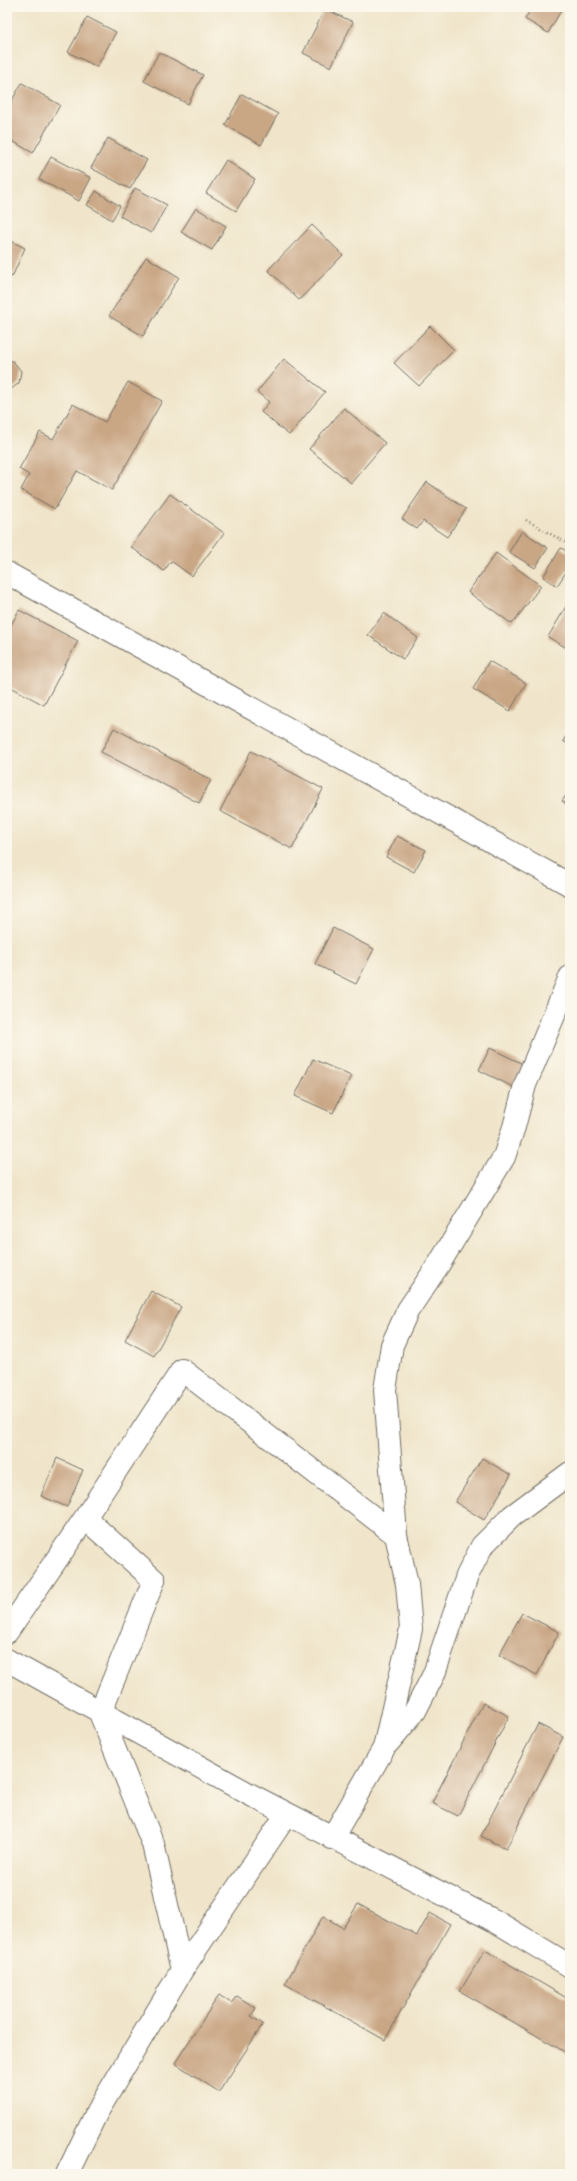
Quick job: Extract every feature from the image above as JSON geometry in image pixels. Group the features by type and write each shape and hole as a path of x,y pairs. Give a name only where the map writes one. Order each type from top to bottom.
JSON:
{"street":[{"path":"7,573 570,885"},
{"path":"384,1748 411,1629 407,1584 396,1535 384,1390 392,1345 408,1310 439,1264 504,1157 514,1127 525,1084 570,977"},
{"path":"7,1632 85,1518 182,1370 396,1535"},
{"path":"332,1838 384,1748 415,1711 434,1674 467,1576 482,1546 512,1516 570,1473"},
{"path":"85,1518 154,1580 100,1713 153,1844 182,1970"},
{"path":"7,1660 100,1713 287,1814 495,1921 570,1966"},
{"path":"67,2174 97,2112 182,1970 287,1814"}],"path":[{"path":"526,520 570,546"}],"building":[{"path":"532,7 563,7 548,33 525,19"},
{"path":"325,9 353,22 331,67 303,53"},
{"path":"87,17 116,32 97,67 68,52"},
{"path":"159,52 203,75 188,104 144,81"},
{"path":"22,83 60,105 33,153 7,138 7,109"},
{"path":"242,94 278,114 261,145 225,125"},
{"path":"108,138 147,160 130,189 91,168"},
{"path":"51,157 91,178 79,201 39,179"},
{"path":"226,160 255,179 236,211 206,193"},
{"path":"135,188 167,205 151,233 120,216"},
{"path":"96,191 120,206 112,220 87,205"},
{"path":"196,208 226,226 212,250 181,232"},
{"path":"312,225 343,255 299,300 268,270"},
{"path":"7,239 25,248 12,277 7,275"},
{"path":"146,257 179,277 143,336 109,316"},
{"path":"430,326 454,350 419,386 394,363"},
{"path":"284,359 325,392 289,435 261,412 269,402 257,392"},
{"path":"7,361 13,361 21,371 19,383 10,390 7,390"},
{"path":"128,382 162,401 112,490 77,471 55,509 21,490 29,475 19,469 40,432 53,439 73,404 105,422"},
{"path":"344,408 385,443 351,483 309,449"},
{"path":"427,482 466,509 447,537 423,521 417,529 402,519"},
{"path":"170,494 224,533 192,576 171,561 164,571 131,547"},
{"path":"522,531 548,548 535,568 509,552"},
{"path":"561,548 570,553 570,566 557,586 543,577"},
{"path":"496,553 541,586 512,624 468,592"},
{"path":"570,600 570,650 548,637"},
{"path":"19,610 78,641 44,705 7,685 7,633"},
{"path":"384,613 418,638 403,659 368,635"},
{"path":"489,661 526,683 510,711 473,689"},
{"path":"114,728 211,780 199,803 101,752"},
{"path":"570,730 570,745 563,741"},
{"path":"251,751 323,789 292,849 220,811"},
{"path":"570,790 570,807 562,801"},
{"path":"397,836 426,850 414,872 386,857"},
{"path":"333,928 374,949 356,984 315,964"},
{"path":"490,1048 525,1065 513,1087 479,1070"},
{"path":"313,1059 351,1076 333,1113 295,1096"},
{"path":"151,1291 181,1307 154,1356 125,1340"},
{"path":"57,1458 83,1470 67,1507 41,1496"},
{"path":"482,1458 511,1475 484,1520 455,1502"},
{"path":"522,1613 559,1632 537,1675 499,1655"},
{"path":"483,1703 509,1716 458,1816 432,1803"},
{"path":"538,1724 563,1737 506,1849 481,1836"},
{"path":"358,1904 417,1936 430,1913 450,1924 385,2040 285,1984 323,1916 343,1928"},
{"path":"485,1950 570,2000 570,2055 460,1991"},
{"path":"219,1995 231,2003 237,1996 256,2008 251,2016 263,2024 219,2092 175,2063"}]}
